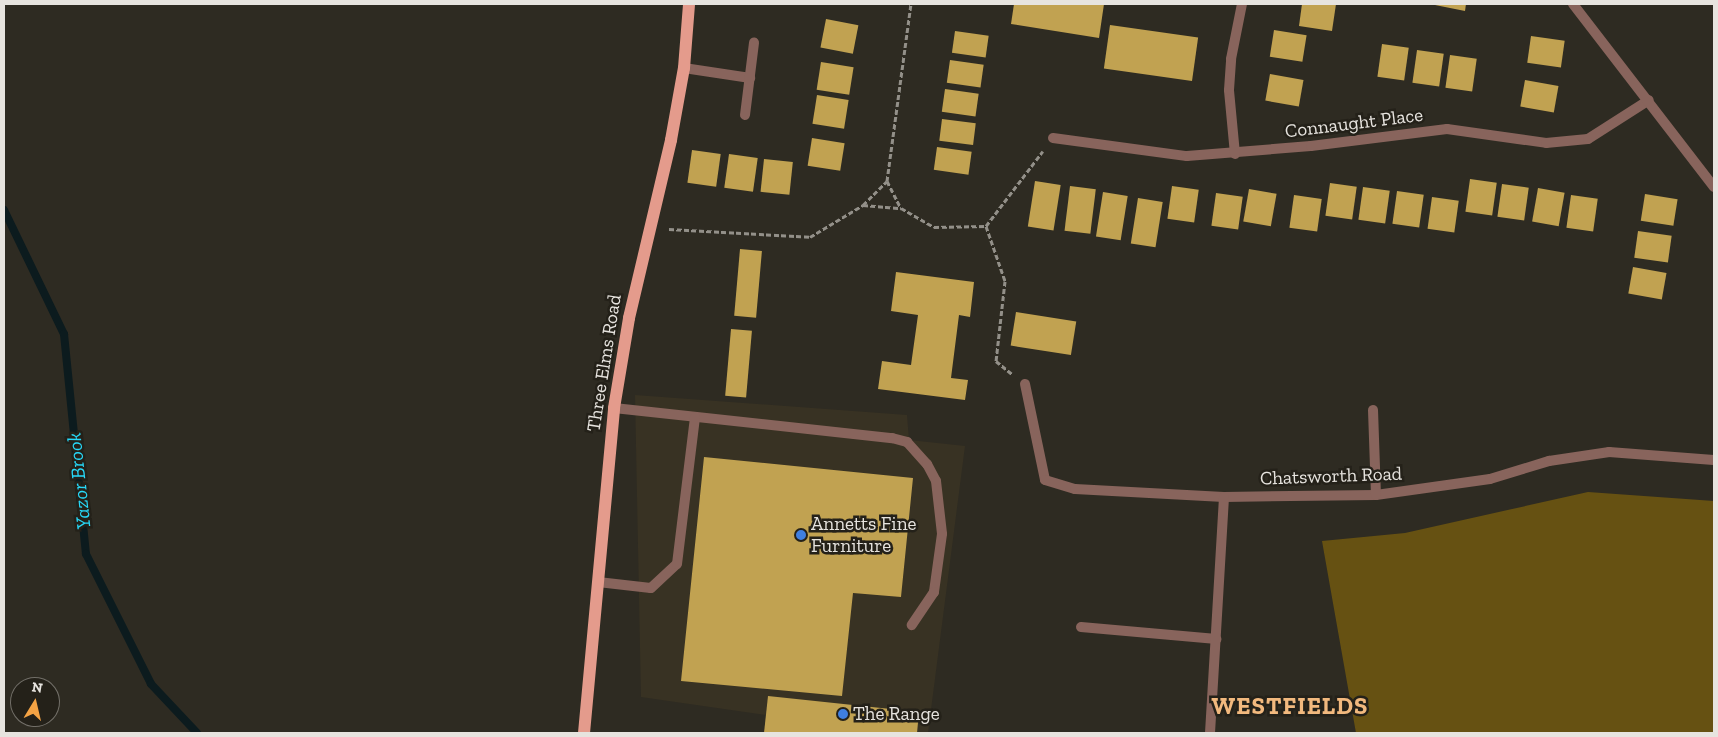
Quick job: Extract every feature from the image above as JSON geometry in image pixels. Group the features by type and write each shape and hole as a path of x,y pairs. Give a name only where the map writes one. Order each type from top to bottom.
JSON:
{"main road":[{"name":"Three Elms Road","path":"584,733 614,408 629,318 648,228 671,140 684,68 689,4"}],"street":[{"path":"1235,154 1229,90 1231,59 1242,4"},
{"path":"1573,4 1649,100 1714,187"},
{"path":"745,116 754,43"},
{"path":"684,68 750,78"},
{"name":"Connaught Place","path":"1052,138 1187,156 1235,154 1447,129 1546,143 1588,139 1649,100"},
{"name":"Chatsworth Road","path":"1025,384 1045,480 1076,489 1224,497 1376,495 1490,479 1549,461 1609,452 1714,460"},
{"path":"614,408 892,438 907,442 927,464 936,480 942,534 934,592 912,625"},
{"path":"1373,410 1376,495"},
{"path":"598,582 651,588 677,564 695,417"},
{"path":"1210,733 1224,497"},
{"path":"1081,627 1216,639"}],"path":[{"path":"901,208 887,181 911,4"},
{"path":"986,226 1052,138"},
{"path":"648,228 810,237 863,206 887,181"},
{"path":"863,206 901,208 934,227 986,226"},
{"path":"986,226 1005,281 996,361 1025,384"}],"shaded area":[{"path":"635,395 907,415 909,440 965,446 928,733 764,733 766,715 641,697"},
{"path":"1588,492 1714,501 1714,733 1356,733 1322,541 1405,533"}],"building":[{"path":"1014,4 1104,4 1099,38 1011,24"},
{"path":"1302,4 1336,4 1332,31 1299,26"},
{"path":"1430,4 1466,4 1465,11"},
{"path":"826,19 858,25 853,54 820,47"},
{"path":"1110,25 1198,37 1192,81 1104,69"},
{"path":"1274,30 1307,35 1302,62 1270,57"},
{"path":"955,31 989,36 986,58 952,53"},
{"path":"1531,36 1565,41 1561,67 1527,63"},
{"path":"1382,44 1409,48 1404,80 1377,77"},
{"path":"1417,50 1444,54 1439,86 1412,83"},
{"path":"1450,55 1477,59 1472,91 1445,88"},
{"path":"950,60 984,65 980,88 947,83"},
{"path":"821,62 854,67 849,95 817,90"},
{"path":"1270,74 1303,80 1299,106 1265,101"},
{"path":"1525,80 1558,86 1554,112 1520,107"},
{"path":"945,89 979,94 975,117 942,112"},
{"path":"817,95 849,100 844,129 812,124"},
{"path":"942,119 976,123 973,145 939,141"},
{"path":"812,138 845,143 840,171 808,166"},
{"path":"937,147 972,152 968,175 934,170"},
{"path":"692,150 721,154 716,187 687,183"},
{"path":"729,154 758,158 753,192 724,188"},
{"path":"764,159 793,162 789,195 761,192"},
{"path":"1470,179 1497,183 1492,215 1465,212"},
{"path":"1035,181 1061,185 1053,231 1028,226"},
{"path":"1330,183 1357,187 1352,219 1325,216"},
{"path":"1502,184 1529,188 1524,220 1497,217"},
{"path":"1070,186 1096,189 1090,234 1065,231"},
{"path":"1172,186 1199,190 1194,222 1167,219"},
{"path":"1363,187 1390,191 1385,223 1358,220"},
{"path":"1538,188 1565,193 1559,226 1532,221"},
{"path":"1249,189 1277,194 1271,226 1243,221"},
{"path":"1397,191 1424,195 1419,227 1392,224"},
{"path":"1103,192 1128,196 1121,240 1096,236"},
{"path":"1216,193 1243,197 1238,229 1211,226"},
{"path":"1645,194 1678,199 1673,226 1641,221"},
{"path":"1294,195 1322,199 1317,232 1289,228"},
{"path":"1571,195 1598,199 1593,231 1566,228"},
{"path":"1432,197 1459,201 1454,232 1428,229"},
{"path":"1138,198 1163,202 1155,247 1131,243"},
{"path":"1638,231 1672,236 1668,262 1634,258"},
{"path":"740,249 762,251 756,318 734,316"},
{"path":"1633,267 1666,273 1662,299 1628,294"},
{"path":"896,272 974,282 970,317 959,315 951,378 968,380 965,400 878,389 882,361 911,365 918,315 891,311"},
{"path":"1016,312 1076,322 1071,355 1011,346"},
{"path":"731,329 752,331 746,398 725,396"},
{"name":"Annetts Fine Furniture","path":"704,457 913,478 901,597 853,593 842,696 681,681"},
{"name":"The Range","path":"768,696 919,712 917,733 764,733"}],"waterway":[{"name":"Yazor Brook","path":"4,210 64,334 86,554 151,684 197,733"}],"place":[{"name":"Annetts Fine Furniture","path":"801,535"},
{"name":"The Range","path":"843,714"}],"district":[{"name":"WESTFIELDS","path":"1290,706"}]}
